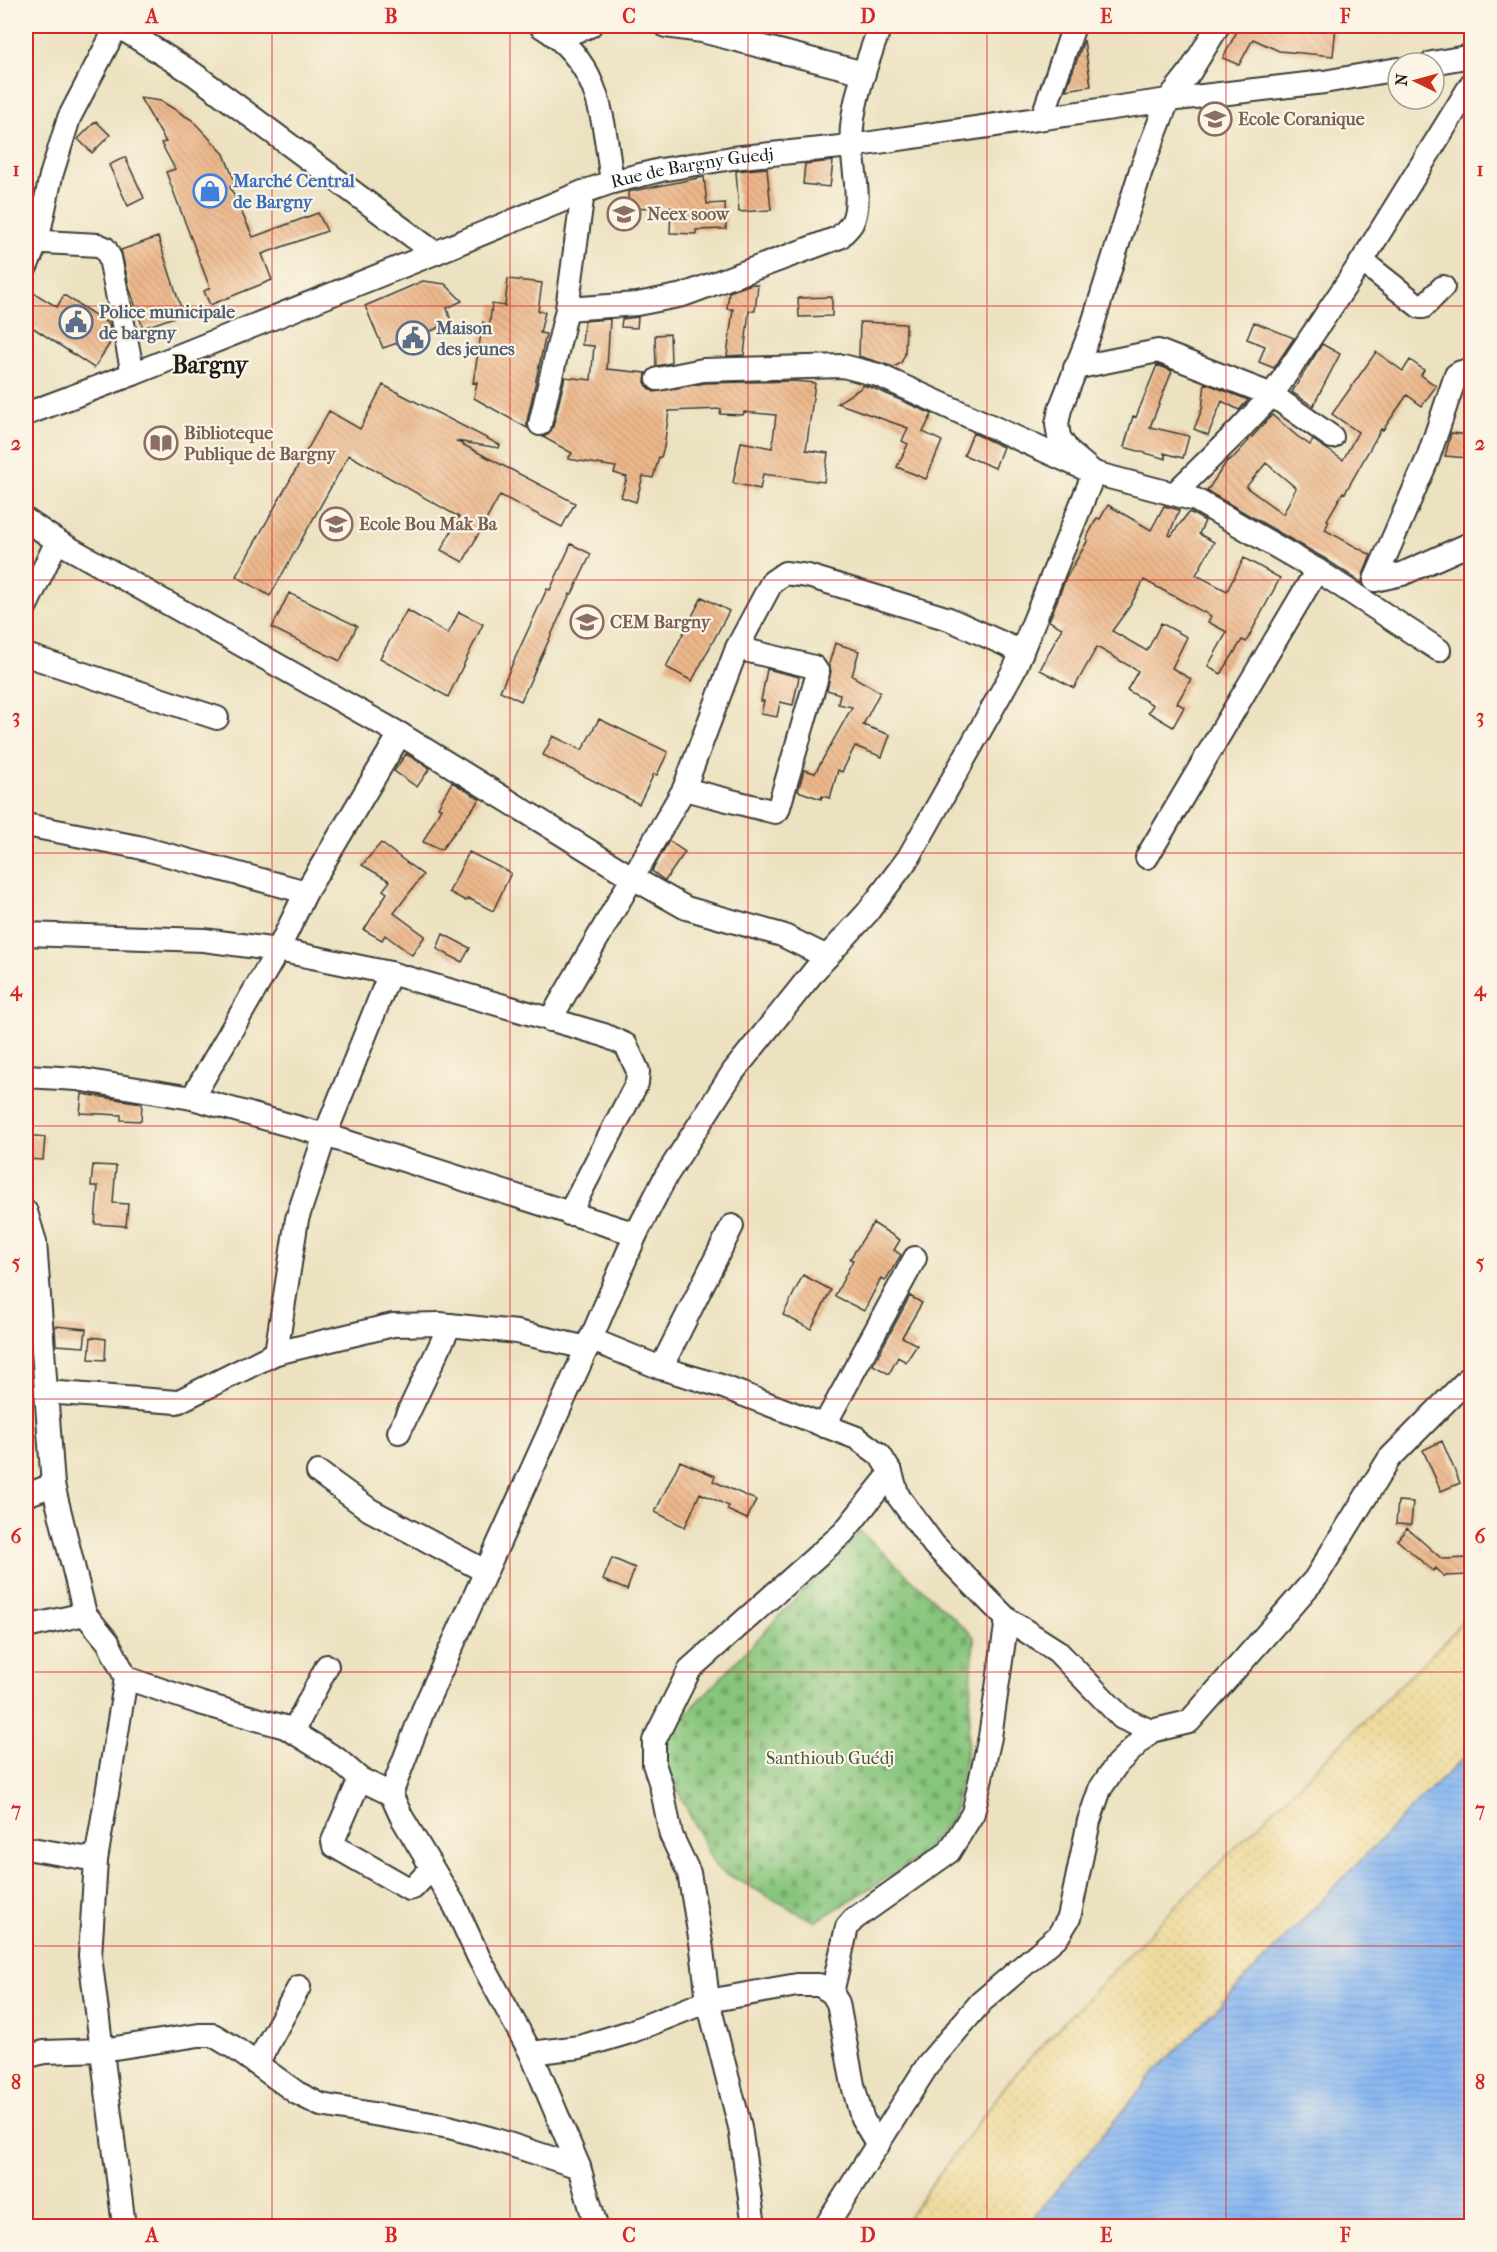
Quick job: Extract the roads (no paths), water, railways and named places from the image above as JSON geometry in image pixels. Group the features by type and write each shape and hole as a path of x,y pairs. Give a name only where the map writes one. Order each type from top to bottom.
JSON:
{"street":[{"path":"26,267 31,241 69,118 118,26 194,74 435,254"},
{"path":"550,31 590,26"},
{"path":"666,26 702,31 864,73"},
{"path":"567,309 637,304 682,295 840,237 852,223 857,197 851,146 852,126 864,73 880,26"},
{"path":"1042,118 1074,26"},
{"path":"1094,473 1069,452 1059,437 1057,424 1060,409 1091,330 1141,170 1168,100 1190,72 1218,26"},
{"path":"550,31 590,76 599,101 612,182"},
{"path":"1446,61 1472,56"},
{"name":"Rue de Bargny Guedj","path":"26,414 133,374 612,182 660,170 732,159 851,146 1168,100 1324,82 1386,71"},
{"path":"1174,494 1272,395 1362,261 1472,83"},
{"path":"540,424 567,309 583,192"},
{"path":"31,241 98,245 105,248 110,258 133,374"},
{"path":"1362,261 1420,307 1424,307 1443,287"},
{"path":"1075,368 1158,351 1272,395 1332,437"},
{"path":"658,379 703,370 843,366 861,369 1094,473 1196,500 1317,570 1439,650"},
{"path":"1472,375 1461,372 1456,375 1428,458 1375,580 1402,574 1472,543"},
{"path":"391,1794 424,1708 589,1344 636,1234 666,1176 733,1072 827,957 867,913 909,857 1022,652 1094,473"},
{"path":"26,520 57,541 400,734 633,878 686,908 782,935 827,957"},
{"path":"27,600 57,541"},
{"path":"1147,858 1317,570"},
{"path":"550,1020 684,789 737,648 772,582 785,573 808,576 948,619 1022,652"},
{"path":"684,789 775,812 778,810 818,673 817,669 737,648"},
{"path":"26,655 217,718"},
{"path":"192,1098 278,950 306,892 400,734"},
{"path":"26,825 138,847 306,892"},
{"path":"26,934 204,940 278,950 390,974 604,1035 626,1045 638,1071 637,1083 569,1214"},
{"path":"276,1353 297,1219 325,1135 390,974"},
{"path":"26,1076 77,1079 192,1098 325,1135 636,1234"},
{"path":"26,1212 39,1379 53,1485 85,1614 108,1642 126,1678 96,1860 90,1956 124,2226"},
{"path":"661,1368 732,1226"},
{"path":"824,1426 915,1258"},
{"path":"39,1379 177,1402 276,1353 393,1325 450,1325 517,1332 589,1344 721,1386 857,1438 880,1455 891,1473 898,1496 934,1545 1007,1619 1057,1651 1122,1718 1151,1731"},
{"path":"399,1432 450,1325"},
{"path":"826,2226 929,2063 981,2002 1058,1936 1069,1918 1089,1821 1100,1789 1117,1764 1151,1731 1189,1722 1315,1579 1389,1459 1472,1375"},
{"path":"318,1472 370,1510 485,1571"},
{"path":"754,2226 740,2127 708,2001 689,1873 671,1835 661,1785 654,1764 654,1741 690,1669 843,1533 891,1473"},
{"path":"26,1495 53,1485"},
{"path":"26,1627 85,1614"},
{"path":"832,1993 847,1927 854,1919 949,1852 973,1813 990,1737 1007,1619"},
{"path":"293,1732 327,1666"},
{"path":"126,1678 201,1703 285,1727 337,1759 360,1779 391,1794 401,1816 455,1906 479,1958 531,2053 579,2167 596,2226"},
{"path":"360,1779 333,1841 334,1846 409,1889 413,1888 432,1868"},
{"path":"26,1848 96,1860"},
{"path":"531,2053 580,2047 630,2032 708,2001 797,1985 819,1985 832,1993 838,2003 853,2085 862,2118 878,2145"},
{"path":"257,2064 299,1987"},
{"path":"26,2056 44,2052 102,2050 207,2034 233,2047 297,2093 321,2105 449,2127 579,2167"}],"water":[{"path":"1471,1751 1471,2226 1026,2226 1157,2070 1415,1804"}],"place":[{"name":"Ecole Coranique","path":"1215,119"},
{"name":"Marché Central de Bargny","path":"210,191"},
{"name":"Neex soow","path":"624,214"},
{"name":"Police municipale de bargny","path":"76,322"},
{"name":"Maison des jeunes","path":"413,338"},
{"name":"Biblioteque Publique de Bargny","path":"161,443"},
{"name":"Ecole Bou Mak Ba","path":"336,524"},
{"name":"CEM Bargny","path":"587,622"}],"district":[{"name":"Bargny","path":"210,365"}],"park label":[{"name":"Santhioub Guédj","path":"830,1758"}]}
